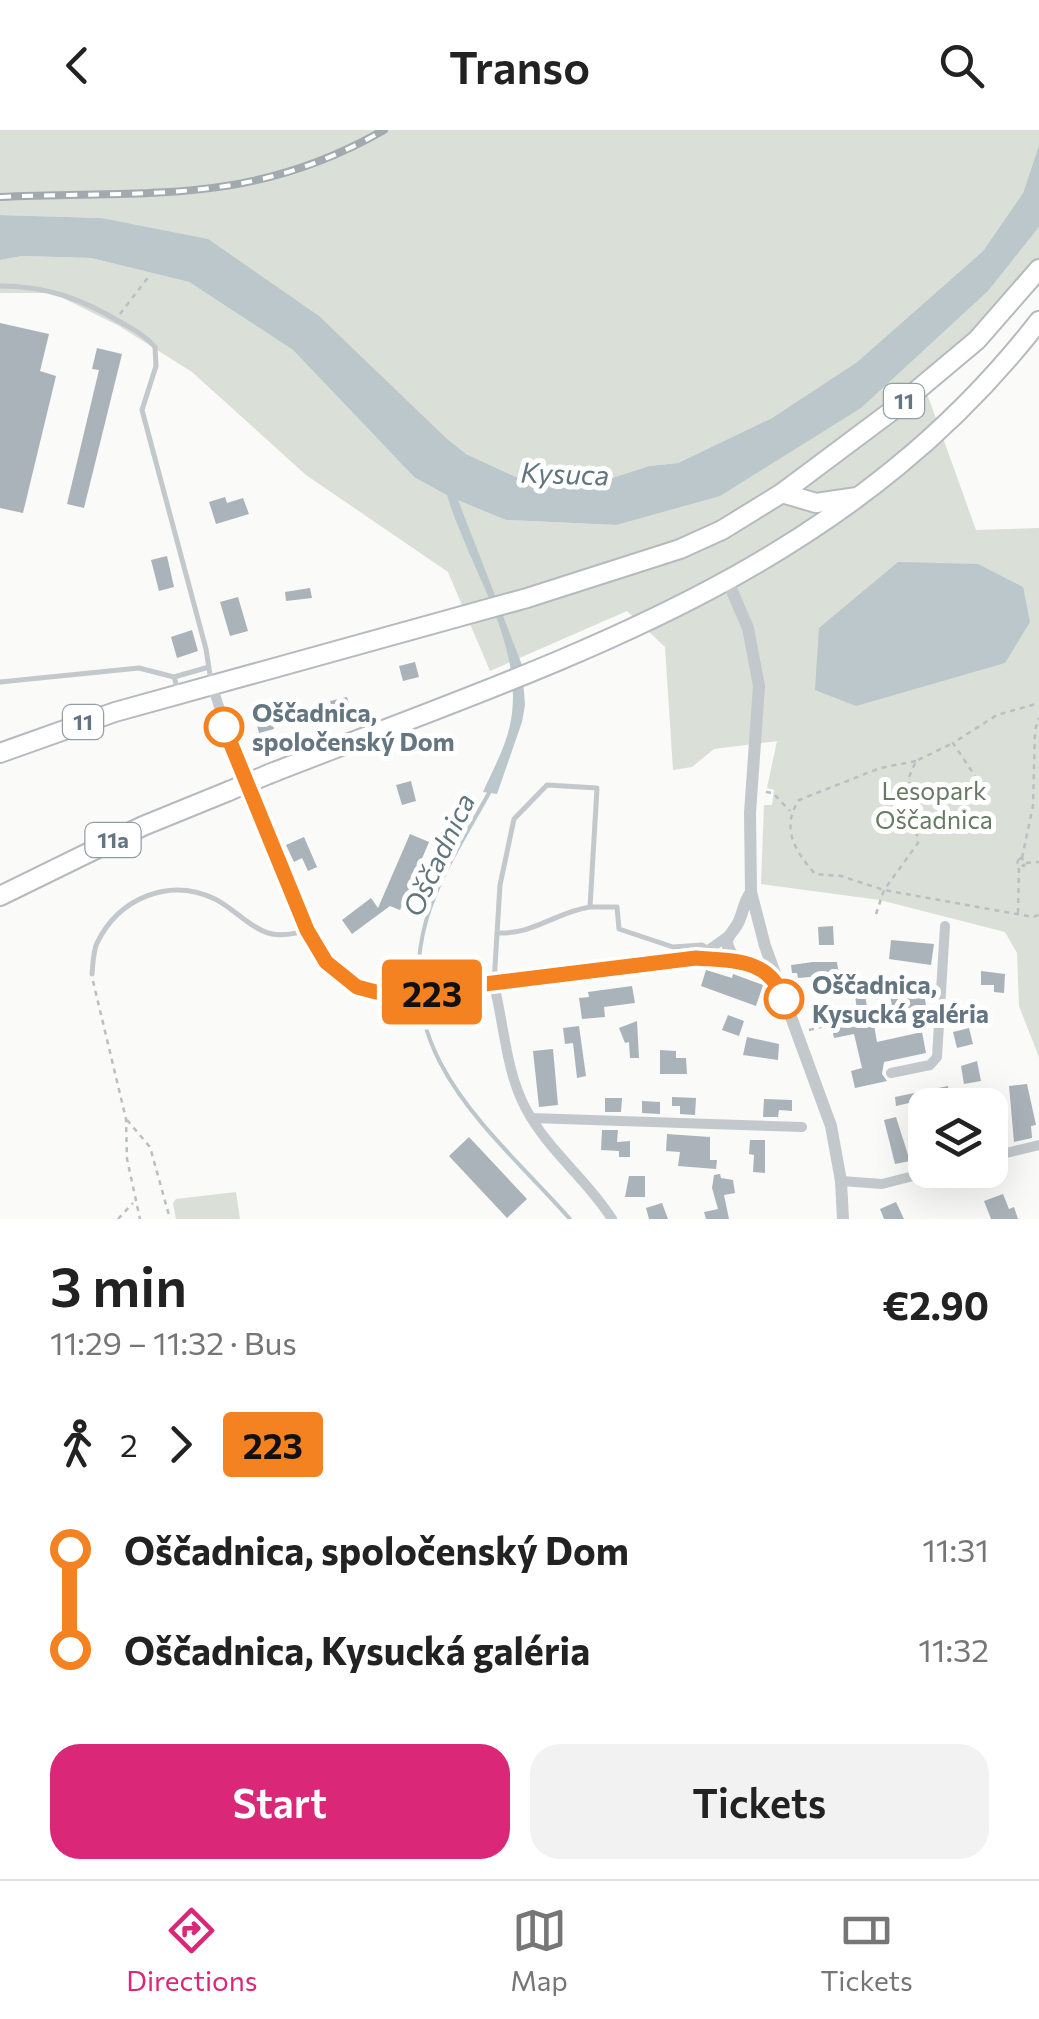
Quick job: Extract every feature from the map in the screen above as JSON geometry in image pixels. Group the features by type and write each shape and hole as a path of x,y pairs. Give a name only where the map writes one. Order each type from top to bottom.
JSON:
{"main road":[{"name":"11","path":"0,753 210,675 458,617 680,549 737,522 815,469 977,340 1039,269"},
{"name":"11a","path":"0,896 143,826 534,670 728,582 867,494 953,420 1039,321"},
{"path":"815,469 813,485 826,503"},
{"path":"782,493 808,502 826,503 867,494"}],"street":[{"path":"728,582 748,628 759,686 750,812 751,892 765,946 831,1126 840,1180 839,1216"},
{"path":"210,675 234,753 307,930 326,962 352,985 376,992 448,990 696,958 742,961 759,957 765,946"},
{"path":"751,892 727,947 779,984"},
{"path":"696,958 749,923 759,928"},
{"path":"891,1073 936,1061 945,926"},
{"path":"494,985 516,1083 531,1118 550,1146 594,1191 612,1219"},
{"path":"531,1118 802,1127"},
{"path":"1008,1153 1039,1145"},
{"path":"840,1180 882,1184 908,1177"}],"lane":[{"path":"0,286 58,292 116,319 151,342 156,366 142,410 210,675"},
{"path":"0,682 139,668 177,685"},
{"path":"494,985 500,885 514,820 547,784 597,788 590,908"},
{"path":"92,974 96,946 118,912 152,893 192,891 214,898 266,933 286,935 307,930"},
{"path":"497,933 536,929 568,911 617,908 619,930 673,946 702,945 710,949"}],"path":[{"path":"116,319 149,276"},
{"path":"1039,703 997,715 916,761 880,768 798,800 791,812 790,832 799,854 816,874 841,876 884,890 1039,915"},
{"path":"1018,914 1020,866 1016,862 1022,858 1030,829 1035,730 1039,718"},
{"path":"953,743 983,788"},
{"path":"876,914 884,890 918,843 909,776 916,761"},
{"path":"766,792 773,793 791,812"},
{"path":"1030,829 1039,830"},
{"path":"1022,858 1026,862"},
{"path":"1020,866 1039,862"},
{"path":"92,974 126,1119 134,1202 140,1219"},
{"path":"807,1031 826,1026"},
{"path":"126,1119 150,1148 170,1219"},
{"path":"118,1219 134,1202"}],"green space":[{"path":"0,130 1039,130 1039,145 1023,193 983,251 857,362 772,418 678,463 649,466 584,487 558,487 516,477 466,454 101,218 0,215"},
{"name":"Lesopark Oščadnica","path":"1039,227 1039,271 925,388 976,530 1039,528 1039,1057 1019,1006 1017,953 1005,932 880,900 761,884 764,805 772,805 774,790 767,788 777,741 714,749 692,767 673,770 665,647 627,611 490,671 448,572 306,475 192,372 119,326 53,293 0,293 0,260 22,256 91,258 189,282 293,350 414,477 506,520 616,525 989,290"},
{"path":"236,1192 240,1219 176,1219 176,1199"}],"shaded area":[{"path":"1039,145 1039,227 989,290 861,408 720,496 616,525 506,520 458,500 522,665 522,722 497,794 483,792 511,720 510,663 492,606 447,495 414,477 293,350 189,282 91,258 22,256 0,260 0,215 101,218 208,239 319,316 466,454 516,477 558,487 584,487 649,466 678,463 772,418 857,362 983,251 1023,193"},
{"path":"898,562 978,564 1023,587 1030,622 1005,663 856,706 815,690 819,628"}],"building":[{"path":"0,323 49,334 40,371 56,376 23,513 0,508"},
{"path":"97,348 122,354 84,508 67,504 99,370 92,369"},
{"path":"225,497 227,503 243,498 249,514 216,524 209,502"},
{"path":"167,556 174,587 159,591 151,560"},
{"path":"310,588 312,598 286,601 285,592"},
{"path":"238,597 248,631 230,636 220,602"},
{"path":"192,630 198,651 177,658 171,637"},
{"path":"415,662 419,677 403,681 399,666"},
{"path":"347,697 352,714 335,718 330,701"},
{"path":"267,702 274,729 259,733 252,706"},
{"path":"411,781 416,801 402,805 396,785"},
{"path":"410,834 429,842 400,910 390,906 352,934 342,920 371,898 378,908"},
{"path":"304,837 317,867 308,871 302,858 294,862 286,845"},
{"path":"833,926 834,945 819,945 818,927"},
{"path":"891,940 934,944 931,965 889,959"},
{"path":"837,962 838,969 842,969 844,994 825,995 823,976 798,978 797,973 792,973 791,965"},
{"path":"706,970 732,978 733,974 763,985 756,1006 701,986"},
{"path":"981,971 1005,974 1004,993 994,992 994,985 981,985"},
{"path":"922,984 926,1005 893,1011 889,990"},
{"path":"632,986 635,1003 604,1007 605,1017 582,1019 579,998 589,997 588,992"},
{"path":"865,993 877,1042 922,1032 926,1053 884,1062 882,1074 887,1081 855,1088 851,1071 862,1068 854,1034 834,1038 829,1015 857,1010 855,995"},
{"path":"728,1015 744,1021 739,1036 722,1030"},
{"path":"637,1021 639,1058 630,1058 629,1042 625,1043 619,1028"},
{"path":"579,1026 586,1076 577,1078 573,1043 565,1044 563,1028"},
{"path":"969,1028 973,1044 957,1048 953,1032"},
{"path":"747,1037 779,1044 778,1060 743,1055"},
{"path":"553,1049 558,1105 539,1107 533,1051"},
{"path":"660,1050 676,1051 676,1058 686,1058 687,1074 660,1074"},
{"path":"977,1061 981,1081 964,1084 961,1066"},
{"path":"1027,1084 1036,1125 1031,1126 1032,1138 1014,1142 1009,1086"},
{"path":"908,1094 908,1103 896,1106 895,1097"},
{"path":"672,1097 696,1098 695,1115 680,1114 680,1106 672,1106"},
{"path":"605,1098 622,1098 621,1112 605,1112"},
{"path":"764,1099 792,1100 792,1111 779,1110 778,1117 763,1117"},
{"path":"642,1101 660,1102 660,1114 642,1113"},
{"path":"896,1117 908,1161 895,1164 884,1120"},
{"path":"602,1130 618,1130 617,1142 630,1141 630,1157 619,1157 619,1151 601,1150"},
{"path":"667,1134 710,1137 710,1160 717,1160 716,1169 678,1166 680,1152 666,1151"},
{"path":"469,1137 527,1199 507,1218 449,1156"},
{"path":"750,1140 765,1140 765,1173 753,1172"},
{"path":"720,1174 721,1178 733,1180 735,1193 724,1195 729,1219 706,1219 704,1212 718,1209 712,1188 714,1175"},
{"path":"629,1176 645,1176 645,1197 625,1197"},
{"path":"1003,1194 1018,1219 991,1219 984,1201"},
{"path":"896,1202 904,1219 884,1219 880,1209"},
{"path":"662,1203 668,1219 649,1219 646,1208"}],"waterway":[{"name":"Oščadnica","path":"490,791 446,870 426,921 418,969 422,1012 434,1051 454,1087 570,1219"}],"railway":[{"path":"0,197 150,193 242,183 335,155 384,130"}],"bus line":[{"name":"223","path":"224,727 307,930 326,962 352,985 376,992 411,993 696,958 748,962 779,984 784,999"}],"place":[{"name":"Oščadnica, spoločenský Dom","path":"224,727"},
{"name":"Oščadnica, Kysucká galéria","path":"784,999"}],"water label":[{"name":"Kysuca","path":"565,474"}]}
